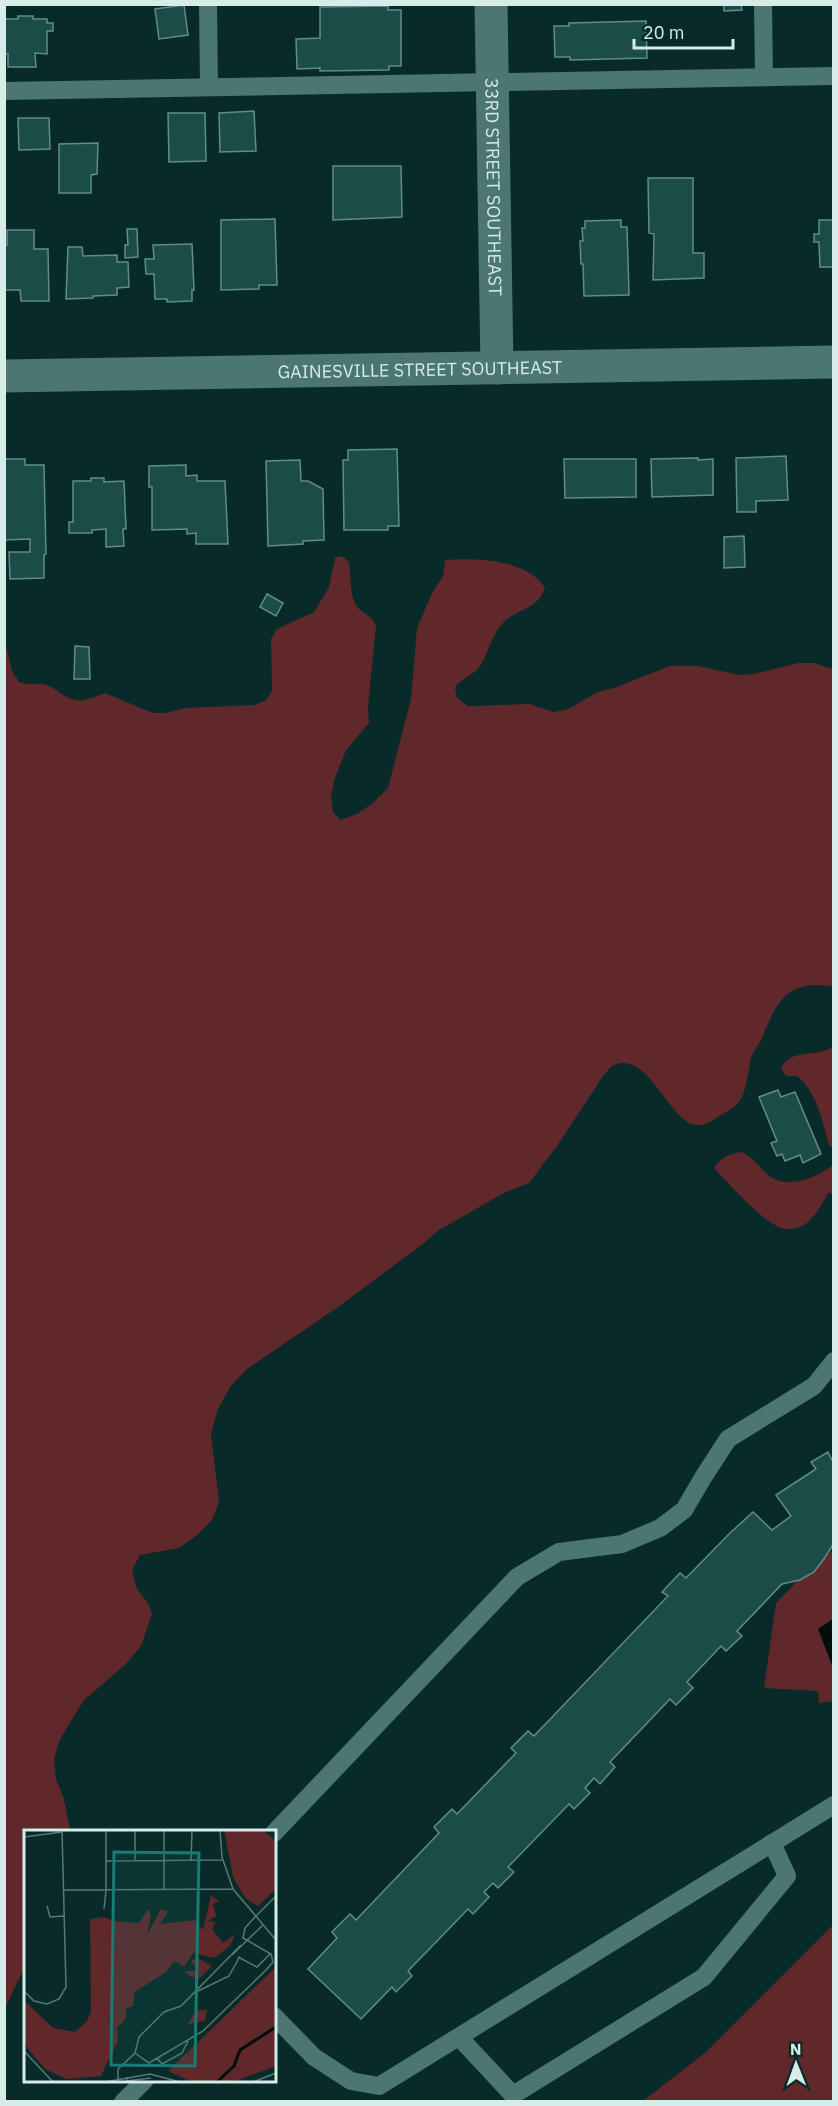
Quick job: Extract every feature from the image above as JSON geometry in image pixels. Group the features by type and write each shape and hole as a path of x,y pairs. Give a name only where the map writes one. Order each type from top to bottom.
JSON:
{"street":[{"name":"33RD STREET SOUTHEAST","path":"491,4 497,368"},
{"name":"GAINESVILLE STREET SOUTHEAST","path":"4,376 834,362"}],"lane":[{"path":"208,4 210,87"},
{"path":"763,4 764,77"},
{"path":"4,91 834,76"},
{"path":"814,1386 834,1361"},
{"path":"276,1831 517,1577 559,1552 622,1544 660,1528 684,1510 728,1439 814,1386 834,1380"},
{"path":"276,2018 314,2057 351,2081 379,2086 834,1805"},
{"path":"459,2037 513,2095 604,2039 704,1977 787,1876 772,1843"},
{"path":"123,2102 143,2082"}],"shaded area":[{"path":"342,556 349,562 352,593 356,605 371,617 376,625 368,707 369,723 346,750 334,781 331,798 333,812 340,820 357,814 388,788 411,699 417,628 432,593 443,576 445,560 471,559 500,562 526,571 537,578 545,588 537,601 502,624 480,666 455,687 457,698 468,706 530,704 553,712 568,709 598,692 670,666 698,666 739,675 754,674 799,663 814,663 833,669 833,987 805,986 786,995 773,1013 752,1055 745,1089 740,1100 731,1109 706,1124 696,1125 686,1121 647,1076 636,1067 625,1063 612,1066 529,1183 504,1193 439,1230 338,1307 247,1369 230,1387 218,1409 211,1434 219,1502 212,1520 179,1548 140,1555 132,1570 137,1589 148,1603 152,1614 141,1646 125,1665 84,1700 60,1739 54,1759 56,1779 64,1799 70,1830 24,1830 24,1968 5,2008 5,642 12,671 19,682 47,685 77,701 105,693 153,713 186,708 255,705 266,700 272,691 271,639 277,629 314,612 329,587 335,558"},
{"path":"833,1047 833,1148 829,1145 818,1108 809,1090 797,1076 786,1076 781,1069 790,1058"},
{"path":"742,1152 753,1159 767,1174 783,1182 810,1178 833,1165 833,1195 829,1192 805,1224 790,1229 777,1226 748,1203 714,1168 726,1157"},
{"path":"833,1550 833,1701 819,1703 818,1691 764,1688 776,1603 807,1571"},
{"path":"833,1619 834,1668 818,1629"},
{"path":"833,1925 833,2101 643,2101 706,2052"}],"building":[{"path":"724,4 741,4 742,10 724,11"},
{"path":"184,5 188,35 159,39 155,9"},
{"path":"388,6 388,10 401,10 401,66 389,66 389,70 297,69 296,39 320,38 320,7"},
{"path":"18,16 33,16 33,19 47,19 47,23 53,23 53,31 47,31 47,54 35,53 36,67 8,67 8,54 5,54 4,19 18,19"},
{"path":"646,21 647,58 570,60 570,57 555,57 554,26 569,26 569,23"},
{"path":"254,111 256,151 220,152 219,113"},
{"path":"168,113 205,113 206,161 169,162"},
{"path":"18,118 49,118 50,149 19,150"},
{"path":"98,143 97,174 91,175 91,193 59,193 59,144"},
{"path":"333,166 401,166 402,217 333,220"},
{"path":"648,178 693,178 693,253 704,253 704,278 653,280 654,234 649,233"},
{"path":"275,219 277,285 259,285 259,289 221,290 221,220"},
{"path":"621,220 621,227 627,227 629,295 584,296 580,241 583,241 582,228 585,228 585,221"},
{"path":"819,220 834,220 834,267 820,267 819,242 814,242 814,234 819,234"},
{"path":"127,229 137,229 138,257 125,258 125,245 128,245"},
{"path":"7,230 34,230 34,249 48,249 49,301 21,301 20,290 4,290 4,245 7,245"},
{"path":"192,244 194,290 192,290 192,301 167,302 167,299 155,299 154,274 146,274 145,259 154,259 153,245"},
{"path":"68,247 82,247 83,256 117,255 117,262 128,262 129,287 117,288 117,295 66,299"},
{"path":"397,449 399,526 388,526 388,530 344,530 343,460 348,460 348,450"},
{"path":"786,456 788,500 756,501 756,512 737,512 736,458"},
{"path":"698,458 698,460 713,459 713,495 652,497 651,459"},
{"path":"4,459 25,459 25,465 44,465 46,554 44,555 44,578 10,579 9,552 30,552 30,539 4,540"},
{"path":"564,459 636,459 636,497 565,498"},
{"path":"300,460 301,481 308,481 323,489 324,540 268,546 266,461"},
{"path":"186,465 186,476 197,475 197,481 225,481 228,544 196,544 196,533 187,534 187,529 152,530 152,487 149,487 149,466"},
{"path":"91,478 104,478 104,482 124,481 126,529 123,529 124,546 106,547 106,529 92,530 92,533 69,533 69,522 73,522 73,481 91,481"},
{"path":"744,536 745,567 724,568 724,537"},
{"path":"267,594 283,603 276,616 260,607"},
{"path":"75,646 89,647 90,679 74,679"},
{"path":"778,1090 781,1097 795,1092 821,1154 803,1163 800,1155 785,1161 782,1154 777,1156 771,1143 777,1141 759,1097"},
{"path":"828,1452 832,1460 834,1459 834,1543 814,1572 800,1580 782,1584 737,1631 742,1636 726,1651 721,1646 687,1682 693,1688 676,1705 670,1699 610,1762 615,1767 600,1784 594,1778 585,1788 590,1793 574,1809 569,1804 508,1867 514,1872 498,1888 493,1883 484,1892 489,1897 473,1914 468,1909 408,1971 412,1976 396,1992 392,1987 361,2019 308,1969 337,1938 332,1932 350,1914 356,1920 439,1833 434,1827 452,1809 457,1814 516,1753 511,1748 528,1731 534,1736 668,1596 662,1592 680,1573 686,1578 753,1512 772,1530 791,1516 776,1495 816,1469 811,1462"}]}
